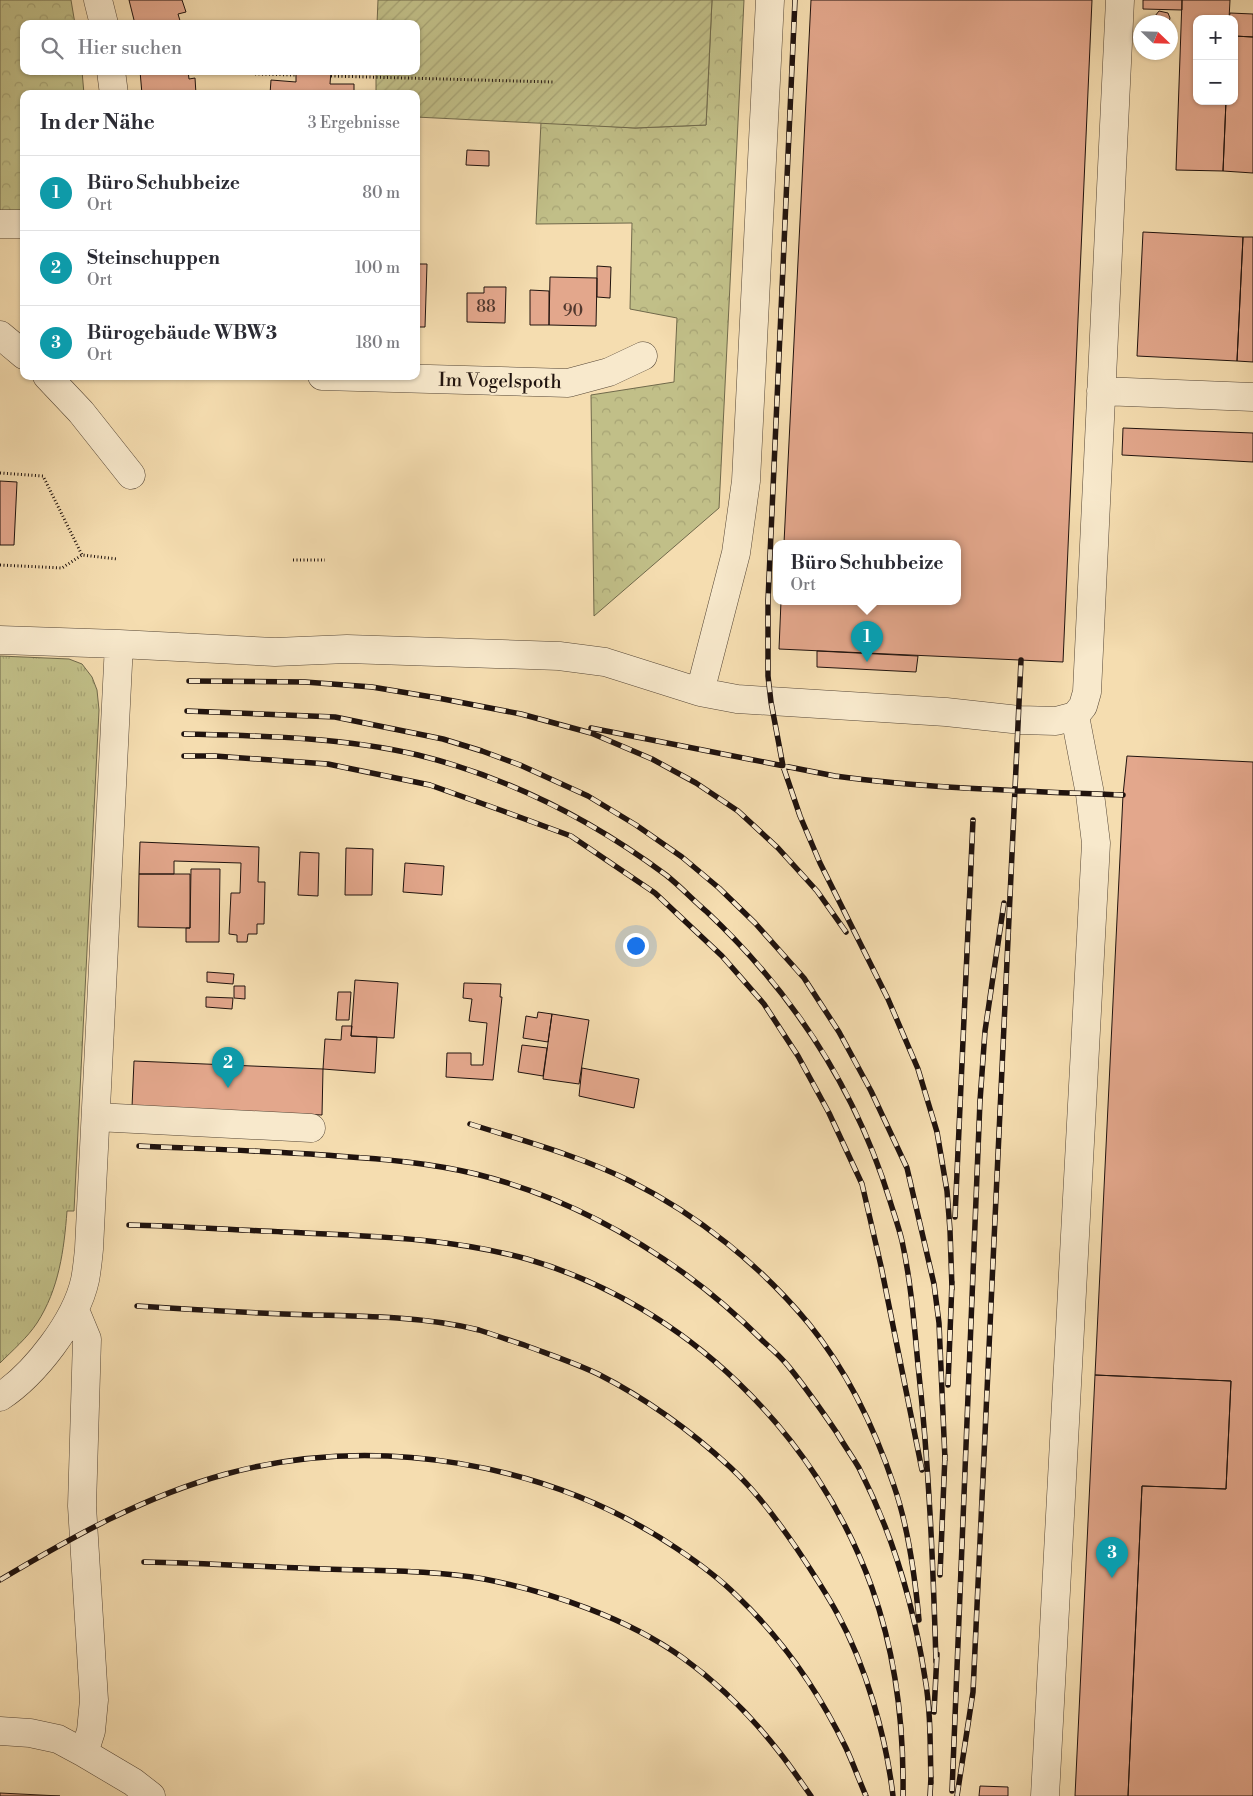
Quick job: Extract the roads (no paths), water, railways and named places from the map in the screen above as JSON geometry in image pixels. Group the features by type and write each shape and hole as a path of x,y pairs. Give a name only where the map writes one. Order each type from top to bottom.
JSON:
{"street":[{"path":"98,0 103,20"},
{"path":"700,692 736,553 746,482 770,0"},
{"path":"0,640 275,652 347,649 559,656 605,662 700,692 737,700 946,712 1020,720 1056,721 1075,716 1084,706 1087,692 1120,0"},
{"path":"112,75 113,90"},
{"path":"0,224 20,224"},
{"path":"0,335 20,352"},
{"name":"Im Vogelspoth","path":"420,379 568,383 609,372 643,356"},
{"path":"51,380 81,412 131,475"},
{"path":"1101,391 1253,397"},
{"path":"0,1397 38,1362 55,1341 75,1310 85,1280 89,1249 119,644"},
{"path":"1045,1796 1096,843 1090,794 1075,716"},
{"path":"96,1117 311,1128"},
{"path":"75,1310 87,1339 82,1515 94,1700 91,1731 84,1753"},
{"path":"0,1731 30,1733 58,1740 133,1782 151,1796"}],"railway":[{"path":"795,0 768,600 768,676 771,702 783,766 800,816 820,863 888,999 918,1069 937,1132 947,1191 952,1289"},
{"path":"957,1796 973,1692 1021,660"},
{"path":"189,681 305,682 372,687 521,714 591,733 652,759 696,783 738,811 778,848 817,891 846,932"},
{"path":"187,711 335,717 443,739 520,765 588,796 636,825 682,857 719,888 755,923 804,978 839,1032 871,1091 907,1168 934,1284 939,1323 945,1460"},
{"path":"591,728 835,776 943,787 1123,795"},
{"path":"184,734 302,738 360,744 418,755 451,764 516,788 609,836 666,875 707,912 767,975 818,1044 859,1119 876,1159 902,1241 912,1303 928,1476 936,1662"},
{"path":"184,756 215,756 328,764 430,785 571,836 655,893 722,956 764,1004 798,1056 829,1113 862,1184 881,1266 922,1470"},
{"path":"955,1217 973,820"},
{"path":"952,1791 980,1101 985,1031 1004,903"},
{"path":"470,1124 592,1164 655,1194 680,1209 727,1243 790,1302 836,1361 859,1401 878,1443 899,1501 907,1535 919,1620"},
{"path":"139,1146 372,1159 424,1164 476,1174 532,1191 611,1227 661,1257 726,1306 777,1354 814,1400 859,1468 882,1518 908,1597 920,1651 927,1691 931,1783"},
{"path":"129,1225 376,1236 437,1242 497,1252 527,1259 585,1280 640,1308 692,1343 739,1383 781,1428 817,1478 848,1532 872,1588 893,1665 902,1743 903,1796"},
{"path":"948,1385 952,1282"},
{"path":"137,1306 397,1318 439,1322 479,1330 581,1366 616,1383 650,1404 700,1441 749,1486 782,1527 823,1589 837,1613 866,1678 880,1726 893,1796"},
{"path":"940,1575 945,1455"},
{"path":"0,1580 54,1548 138,1506 196,1483 226,1474 283,1462 341,1456 400,1457 459,1463 517,1476 573,1494 626,1518 684,1553 730,1589 769,1630 812,1687 846,1748 866,1796"},
{"path":"144,1562 445,1574 509,1584 588,1608 638,1631 696,1668 735,1702 759,1727 811,1796"},
{"path":"934,1712 937,1654"},
{"path":"930,1796 931,1777"}],"place":[{"name":"Büro Schubbeize","path":"867,662"},
{"name":"Steinschuppen","path":"228,1088"},
{"name":"Bürogebäude WBW3","path":"1112,1578"}]}
